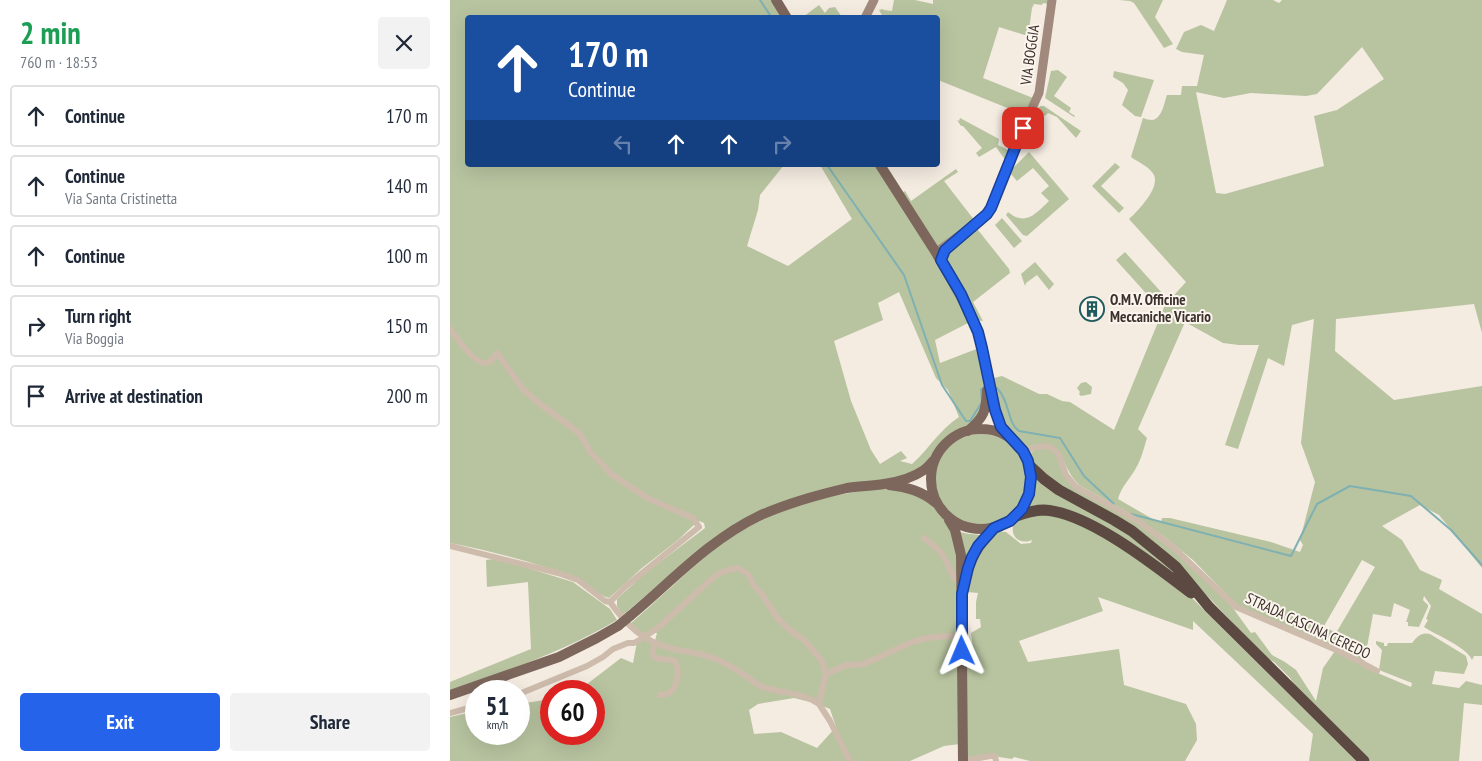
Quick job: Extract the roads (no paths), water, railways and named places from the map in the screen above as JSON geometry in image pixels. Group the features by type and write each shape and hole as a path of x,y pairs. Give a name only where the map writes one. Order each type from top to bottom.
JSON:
{"highway":[{"path":"1028,461 1044,480 1114,520 1147,542 1176,567 1209,607 1364,761"},
{"path":"1014,517 1027,512 1045,510 1085,522 1137,553 1209,607"}],"main road":[{"path":"776,0 785,15"},
{"path":"881,167 961,294 980,340 995,410 1001,427 1019,446 1028,461 1031,477 1029,494 1022,509 1005,524 984,530 972,529 961,526 947,517"},
{"path":"968,431 980,420 984,412 987,396 986,367"},
{"path":"936,503 932,493 931,470 940,450 948,442 958,435 978,429 1001,433 1010,438"},
{"path":"450,695 559,657 618,626 711,546 759,516 798,501 830,492 853,487 885,484 907,478 924,470 935,459"},
{"path":"885,484 906,487 929,497 936,503 955,530 960,548 962,590 964,761"},
{"path":"962,590 972,557 978,546 994,528"}],"street":[{"path":"866,15 874,0"},
{"name":"VIA BOGGIA","path":"935,251 957,238 982,218 991,208 1006,174 1018,139 1036,101 1041,84 1052,0"},
{"name":"VIA BOGGIA","path":"941,260 945,250 957,238"},
{"path":"450,328 461,344 478,361 485,363 491,361 497,353 522,388 579,433 590,452 611,474 649,499 693,518 699,527 626,586 610,602"},
{"name":"STRADA CASCINA CEREDO","path":"1028,461 1030,449 1047,446 1052,448 1059,455 1066,475 1076,487 1138,521 1174,547 1236,607 1341,652 1377,671"},
{"path":"924,538 939,550 962,590"},
{"path":"450,546 558,573 578,580 605,601 610,602 632,629 655,643 718,660 766,689 807,697 819,704 830,721 850,761"},
{"path":"530,690 576,671 603,657 613,649 628,643 634,643 645,637 660,626 716,575 738,568 748,574 754,586 779,620 804,641 822,661 826,674 819,704"},
{"path":"826,674 846,665 864,664 912,642 946,636 962,637"},
{"path":"655,643 652,654 654,657 660,660 670,659 675,661 677,666 675,687 667,696 660,695"},
{"path":"450,713 465,709"},
{"path":"964,761 994,756 996,761"}],"waterway":[{"path":"760,0 770,15"},
{"path":"828,167 904,275 942,385 966,421 970,421 982,402 981,389"},
{"path":"997,388 1004,399 1012,423 1019,431 1060,438 1084,476 1114,504"},
{"path":"1131,514 1291,556 1317,504 1350,486 1411,496 1451,530 1482,565"}],"place":[{"name":"O.M.V. Officine Meccaniche Vicario","path":"1092,309"}]}
